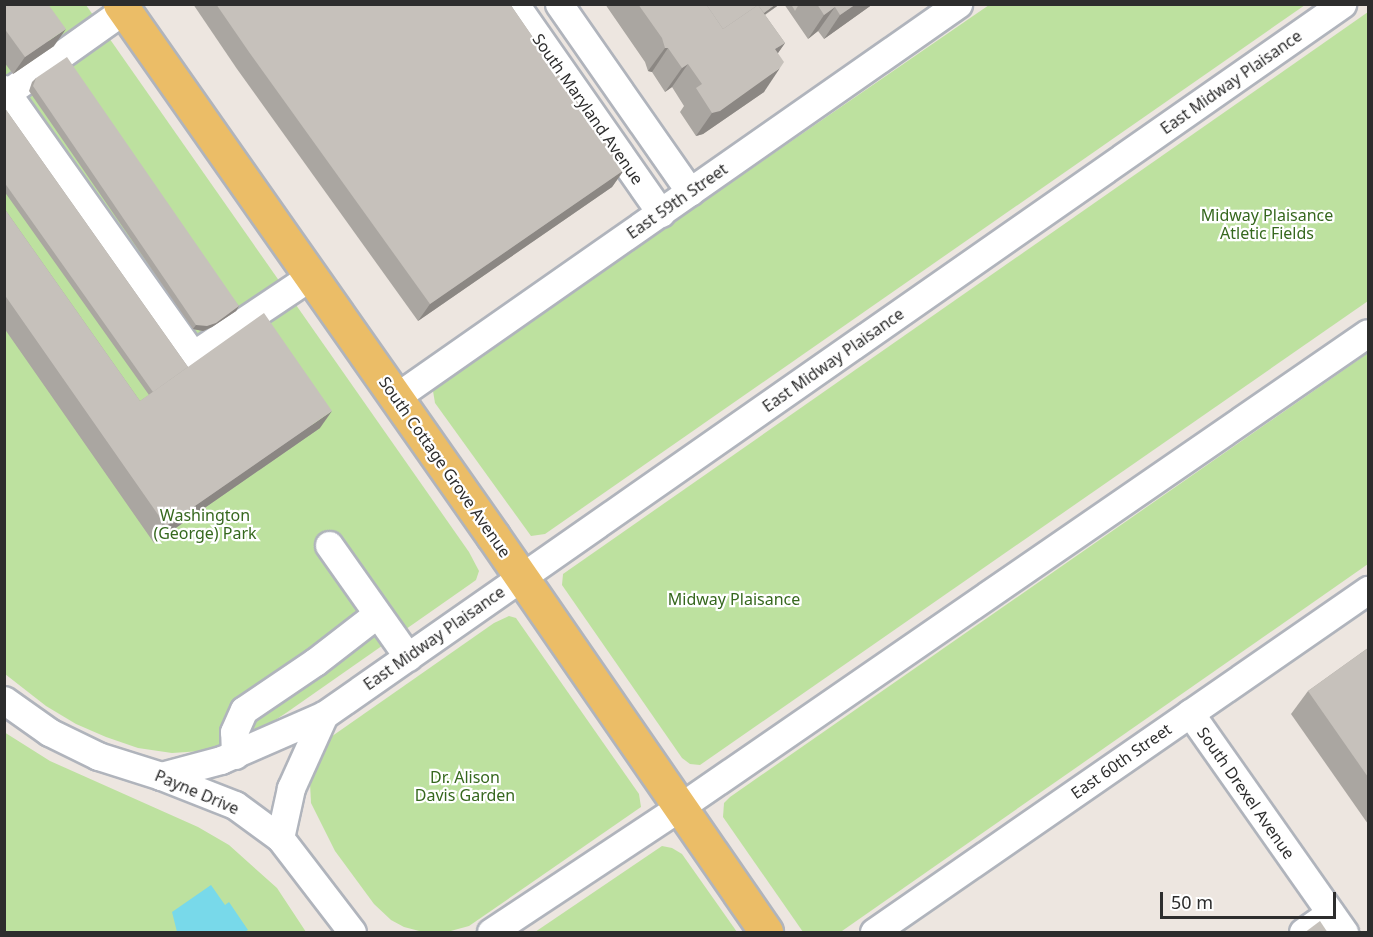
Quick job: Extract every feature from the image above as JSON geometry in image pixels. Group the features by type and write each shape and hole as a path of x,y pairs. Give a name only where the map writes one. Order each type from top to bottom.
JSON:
{"main road":[{"name":"South Cottage Grove Avenue","path":"122,7 522,578 766,933"}],"street":[{"name":"South Maryland Avenue","path":"515,4 661,213"},
{"path":"559,4 690,192"},
{"name":"East 59th Street","path":"396,397 958,4"},
{"name":"East Midway Plaisance","path":"161,776 234,755 324,715 1342,4"},
{"path":"122,7 6,91 193,356 311,276"},
{"path":"491,933 680,807 1368,333"},
{"path":"329,545 408,657"},
{"name":"East 60th Street","path":"874,933 1368,590"},
{"path":"234,755 234,732 244,710 315,662 377,614"},
{"name":"Payne Drive","path":"4,700 49,732 98,756 161,776 235,805 280,838 352,933"},
{"name":"South Drexel Avenue","path":"1190,713 1337,923"},
{"path":"280,838 291,788 324,715"},
{"path":"1303,933 1337,923"}],"green space":[{"name":"Washington (George) Park","path":"4,5 86,5 469,552 479,571 476,580 286,713 257,732 216,750 172,753 138,748 106,737 76,724 46,706 5,674"},
{"path":"989,5 1305,5 545,534 531,536 435,403 433,391 440,383"},
{"name":"Midway Plaisance","path":"1368,12 1368,301 700,765 690,764 682,758 562,585 563,574"},
{"path":"1368,353 1368,564 842,931 803,932 723,817 724,803"},
{"name":"Dr. Alison Davis Garden","path":"509,616 516,618 639,794 641,807 469,926 447,932 423,932 404,927 391,920 374,904 335,851 311,803 310,783 313,768 319,752 328,739 494,623"},
{"path":"4,732 50,761 198,827 229,845 277,888 306,932 5,932"},
{"path":"662,846 672,848 682,854 737,932 535,932"}],"water":[{"path":"211,885 225,905 229,902 248,930 244,932 177,932 172,912"}],"building":[{"path":"4,4 48,4 66,29 25,57 4,28"},
{"path":"216,4 510,4 624,170 430,304"},
{"path":"638,4 706,4 723,29 758,5 785,43 775,49 784,62 780,68 720,111 712,113 696,88 702,84 688,64 682,68 668,48 665,48 662,38"},
{"path":"706,4 776,4 764,13 758,5 723,29"},
{"path":"791,4 799,4 795,11"},
{"path":"817,4 856,4 840,15 835,7 824,15"},
{"path":"67,57 239,306 216,323 207,326 196,325 33,86 36,78"},
{"path":"4,107 188,367 153,392 4,182"},
{"path":"4,208 140,401 264,313 332,411 166,526 4,294"},
{"path":"1368,648 1368,777 1308,691"},
{"path":"1320,921 1328,933 1304,933"}],"park label":[{"name":"Midway Plaisance Atletic Fields","path":"1267,224"}]}
